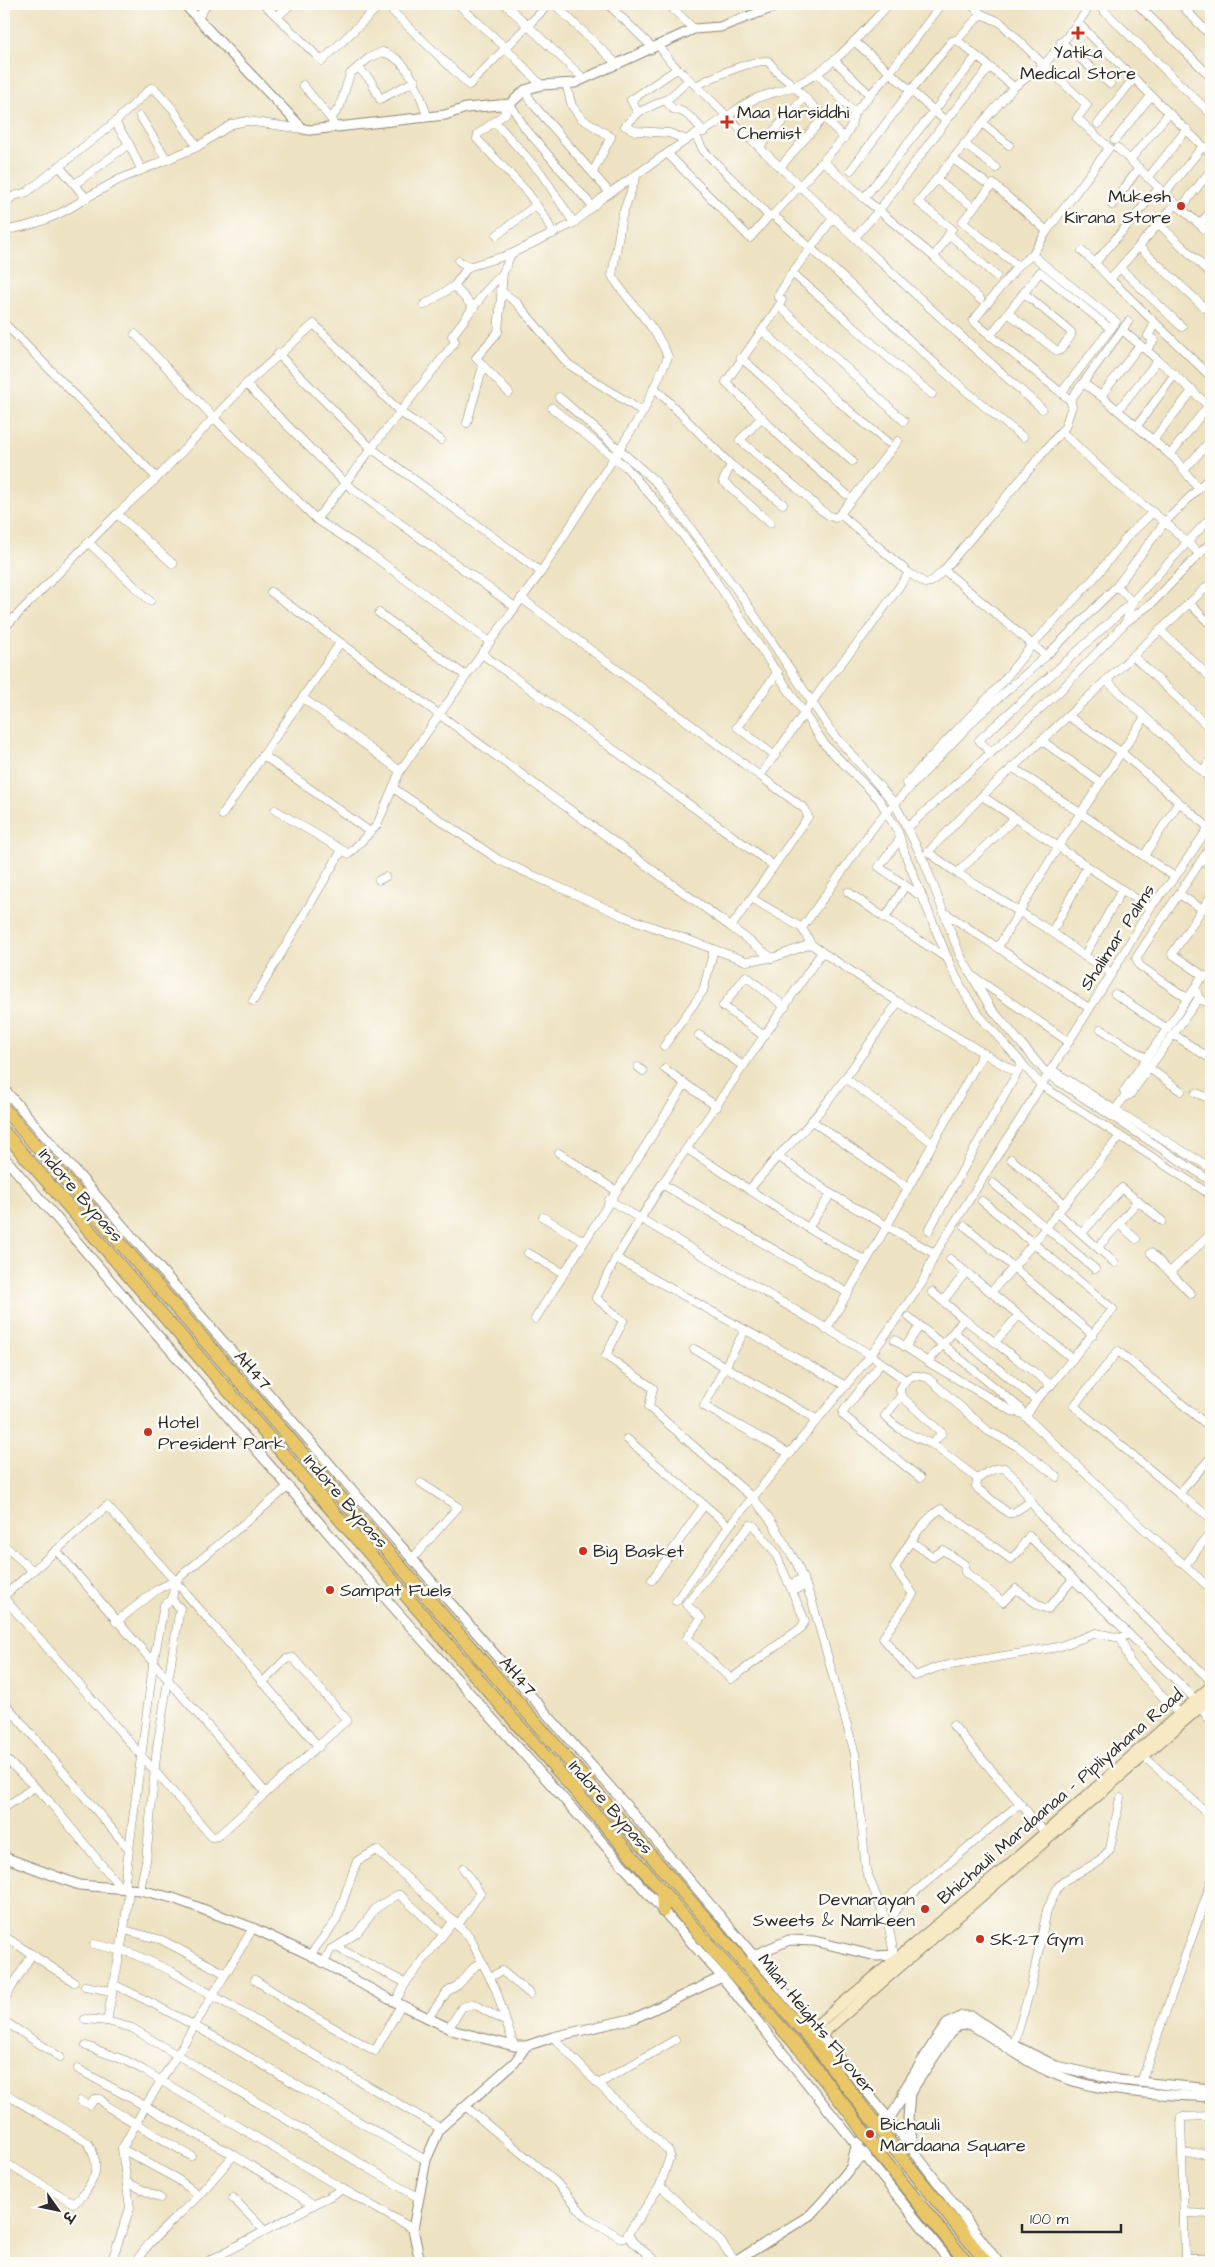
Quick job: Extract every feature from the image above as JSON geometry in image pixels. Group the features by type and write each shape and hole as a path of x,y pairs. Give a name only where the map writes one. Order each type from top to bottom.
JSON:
{"highway":[{"name":"AH47","path":"4,1109 653,1858"},
{"name":"Indore Bypass","path":"4,1132 662,1892"},
{"name":"Milan Heights Flyover","path":"653,1858 683,1883 731,1947 816,2046 987,2263"},
{"name":"Milan Heights Flyover","path":"662,1892 806,2056 879,2154 967,2263"},
{"path":"662,1892 663,1911"}],"main road":[{"name":"Bhichauli Mardaanaa - Pipliyahana Road","path":"818,2031 900,1957 1047,1836 1198,1704 1211,1686"},
{"name":"Bhichauli Mardaanaa - Pipliyahana Road","path":"1141,1754 1179,1714 1211,1698"}],"street":[{"path":"184,4 303,129"},
{"path":"198,18 207,4"},
{"path":"264,4 322,61 381,4"},
{"path":"278,17 291,4"},
{"path":"385,4 469,85 549,4"},
{"path":"458,4 506,48 541,86"},
{"path":"505,4 584,79"},
{"path":"554,4 618,65"},
{"path":"608,4 656,46 670,64 696,86 724,116 856,236 896,277 1042,409"},
{"path":"668,4 694,29"},
{"path":"4,230 40,223 65,212 86,198 141,169 197,147 232,124 242,121 316,130 333,123 444,115 466,108 506,104 525,90 541,86 566,84 584,79 694,29 720,28 782,4"},
{"path":"424,305 454,286 468,268 511,254 534,241 574,223 592,206 636,174 695,134 704,132 724,116 754,98 794,86 817,73 835,61 890,4"},
{"path":"668,154 750,238 824,162 844,138 851,126 854,113 890,72 942,4"},
{"path":"840,514 909,573 925,583 931,582 944,570 1065,427 1072,406 1070,400 973,322 1018,266 1032,254 1109,148 1077,118 1088,105 1000,22 981,14 971,4"},
{"path":"934,257 952,229 918,202 964,144 1014,87 1044,65 1092,4"},
{"path":"1097,4 1211,114"},
{"path":"1137,4 1211,77"},
{"path":"1180,4 1211,36"},
{"path":"852,170 911,90 952,41 957,40 981,14"},
{"path":"1078,23 1211,154"},
{"path":"957,40 1014,87"},
{"path":"854,42 946,121"},
{"path":"1061,42 1110,84"},
{"path":"333,123 348,78 358,66 384,52 405,68 415,81 427,116"},
{"path":"864,198 976,57"},
{"path":"696,86 713,77 723,75 753,62 768,61 844,138"},
{"path":"835,61 870,94"},
{"path":"358,66 371,81 380,98 415,81"},
{"path":"856,236 880,209 946,121 989,68"},
{"path":"638,113 631,100 677,69"},
{"path":"817,73 854,113"},
{"path":"1098,124 1134,78"},
{"path":"687,140 669,133 636,131 625,126 638,113 666,100 689,80"},
{"path":"566,84 572,106 581,118 611,138 593,172"},
{"path":"303,85 333,123"},
{"path":"4,204 14,196 27,192 115,122 153,88 173,109 197,147"},
{"path":"525,90 532,103 610,193"},
{"path":"1151,96 1116,144 1148,178 1211,235"},
{"path":"759,147 804,97"},
{"path":"666,100 673,109 681,110 690,116 704,132"},
{"path":"506,104 506,113 478,134 477,139 512,175 536,205 553,234"},
{"path":"506,104 592,206"},
{"path":"1130,160 1169,113"},
{"path":"140,116 167,160"},
{"path":"780,167 824,117"},
{"path":"115,122 129,144 141,169"},
{"path":"495,122 541,174 574,223"},
{"path":"982,123 1009,145"},
{"path":"1148,178 1187,130"},
{"path":"695,134 703,150 771,216 812,248 959,384 1023,437"},
{"path":"75,184 129,144"},
{"path":"964,144 996,168"},
{"path":"1095,263 1203,146"},
{"path":"953,160 985,182"},
{"path":"824,162 864,198 880,209 980,299"},
{"path":"59,166 86,198"},
{"path":"1112,206 1139,168"},
{"path":"1110,279 1211,170"},
{"path":"275,810 349,854 377,825 400,772 541,572 643,412 668,357 661,338 624,296 612,276 622,216 636,174"},
{"path":"937,180 968,204"},
{"path":"1018,266 962,222 993,184 1047,231"},
{"path":"497,235 536,205"},
{"path":"1199,224 1211,212"},
{"path":"834,217 792,273 778,296 782,300 780,306 741,358 726,382 762,418 846,494"},
{"path":"1159,224 1211,274"},
{"path":"949,234 996,276"},
{"path":"1139,246 1204,308"},
{"path":"1082,251 1211,377"},
{"path":"509,393 478,361 477,355 498,332 500,290 503,273 511,254"},
{"path":"1032,254 1043,269 1116,322 1061,393"},
{"path":"459,262 468,268"},
{"path":"1120,268 1182,326"},
{"path":"990,336 1043,269"},
{"path":"316,519 346,484 371,448 455,342 452,336 503,273"},
{"path":"792,273 858,330 886,358 932,394"},
{"path":"454,286 474,308"},
{"path":"500,290 517,303 568,364 643,412"},
{"path":"1008,313 1057,351 1060,350 1071,336 1071,332 1024,293"},
{"path":"780,306 904,421"},
{"path":"1070,400 1128,322"},
{"path":"1101,396 1143,348 1154,340 1148,336 1155,323"},
{"path":"4,628 88,542 157,478 246,384 314,324 400,412 441,440"},
{"path":"5,325 157,478"},
{"path":"762,330 839,402 886,442"},
{"path":"1122,330 1210,405 1170,454"},
{"path":"136,334 214,418 316,519 372,555 490,642"},
{"path":"278,354 371,448 541,572"},
{"path":"741,358 767,380 799,413 852,461"},
{"path":"1118,410 1158,360"},
{"path":"467,423 483,366"},
{"path":"1137,426 1175,374"},
{"path":"1083,383 1170,454 1198,488"},
{"path":"246,384 346,484 515,607"},
{"path":"654,387 731,465 782,504"},
{"path":"1153,440 1193,390"},
{"path":"559,397 620,449 662,489 745,601 831,731 895,804 908,827 960,955 990,1007 1049,1072 1211,1181"},
{"path":"552,408 614,458 640,483 680,532 778,672 826,745 887,812 900,839 948,959 965,994 978,1014 1040,1085 1211,1195"},
{"path":"762,418 740,440 781,477 797,487 824,514 835,518 898,441"},
{"path":"1061,431 1119,486 1166,522 1200,554"},
{"path":"1184,470 1211,440"},
{"path":"731,465 722,481 770,523"},
{"path":"802,928 834,880 887,812 978,717 1046,656 1117,586 1166,522 1211,476"},
{"path":"906,783 1000,685 1032,646 1097,575 1127,537 1153,512"},
{"path":"117,514 174,564"},
{"path":"991,753 979,740 1132,602 1167,567 1211,517"},
{"path":"88,542 150,601"},
{"path":"908,827 1060,691 1126,622 1152,604 1211,542"},
{"path":"944,570 1046,656"},
{"path":"760,776 909,573"},
{"path":"1112,974 1052,932 957,873 928,852 1012,767 1211,583"},
{"path":"1117,586 1132,602"},
{"path":"271,592 772,958"},
{"path":"521,598 805,810 808,817 732,927"},
{"path":"1126,622 1132,602"},
{"path":"1189,603 1211,625"},
{"path":"379,613 466,676"},
{"path":"1160,630 1211,678"},
{"path":"222,814 340,643"},
{"path":"482,654 774,866"},
{"path":"1133,656 1211,729"},
{"path":"775,756 737,727 778,672"},
{"path":"1106,680 1211,780"},
{"path":"303,698 400,772"},
{"path":"1068,716 1121,752 1210,826"},
{"path":"998,947 1058,846 1145,717"},
{"path":"1041,740 1101,783"},
{"path":"263,755 370,832"},
{"path":"1203,772 1211,759"},
{"path":"1012,767 1175,877"},
{"path":"393,788 499,860 623,916 746,961 772,958 811,944"},
{"path":"982,796 1150,908"},
{"path":"1144,856 1179,802"},
{"path":"957,873 1015,818"},
{"name":"Shalimar Palms","path":"676,1601 729,1526 754,1499 871,1355 922,1283 934,1254 1112,974 1150,908 1175,877 1210,826"},
{"path":"900,839 879,867 923,898"},
{"path":"1187,998 1140,966 1136,958 1211,846"},
{"path":"253,1001 342,850"},
{"path":"1052,932 1087,867"},
{"path":"885,918 905,886"},
{"path":"1084,956 1122,890"},
{"path":"848,892 948,959"},
{"path":"1179,894 1202,909"},
{"path":"1146,1063 1166,1028 1187,998 1207,975 1172,954 1211,896"},
{"path":"753,899 802,928 811,944 822,952 898,1002 1017,1073"},
{"path":"944,912 1089,1008"},
{"path":"664,1046 703,991 708,981 714,949"},
{"path":"752,1956 789,1940 814,1940 876,1956 900,1957 866,1870 855,1754 812,1601 804,1581 771,1521 754,1499 649,1407 653,1388 606,1356 623,1321 596,1298 616,1258 662,1184 717,1107 822,952"},
{"path":"746,961 744,970 746,976 785,1007"},
{"path":"746,976 723,1006 764,1036"},
{"path":"972,976 1069,1042"},
{"path":"1195,988 1199,998 1210,1005"},
{"path":"1115,994 1166,1028"},
{"path":"1115,1110 1125,1096 1124,1091 1146,1063 1173,1034 1199,998"},
{"path":"749,1190 778,1156 801,1135 845,1078 898,1002"},
{"path":"1172,1020 1179,1026"},
{"path":"1101,1029 1181,1091"},
{"path":"1173,1034 1209,1058"},
{"path":"698,1035 743,1066"},
{"path":"826,1330 887,1226 983,1053"},
{"path":"929,1230 1022,1064"},
{"path":"665,1069 717,1107"},
{"path":"1049,1072 1211,1168"},
{"path":"845,1078 933,1143"},
{"path":"535,1319 583,1241 685,1084"},
{"path":"4,1089 412,1559 683,1883 752,1956 818,2031 889,2119 999,2263"},
{"path":"1196,1093 1208,1098 1211,1089"},
{"path":"812,1121 908,1188"},
{"path":"991,1292 1014,1268 1120,1136"},
{"path":"687,1149 808,1228 866,1261"},
{"path":"560,1153 616,1190"},
{"path":"778,1156 831,1194 934,1254"},
{"path":"4,1157 354,1563 722,1977 951,2263"},
{"path":"1011,1159 1066,1204"},
{"path":"993,1183 1094,1269"},
{"path":"662,1184 848,1293"},
{"path":"1082,1233 1121,1189 1125,1189 1162,1221"},
{"path":"808,1228 831,1194"},
{"path":"610,1200 871,1355 905,1380"},
{"path":"1098,1247 1138,1200"},
{"path":"982,1201 1113,1309 1073,1359 1024,1415"},
{"path":"1058,1214 1115,1263"},
{"path":"543,1217 583,1241"},
{"path":"1118,1224 1136,1239"},
{"path":"965,1226 1093,1334"},
{"path":"1171,1272 1211,1234"},
{"path":"528,1253 563,1273"},
{"path":"1151,1253 1191,1294"},
{"path":"616,1258 846,1386"},
{"path":"950,1259 1073,1359"},
{"path":"943,1301 966,1272"},
{"path":"932,1292 964,1319 1051,1385"},
{"path":"995,1342 1019,1315"},
{"path":"909,1316 942,1346 1020,1408 1024,1415 1142,1527 1186,1564 1211,1589"},
{"path":"928,1362 964,1319"},
{"path":"905,1347 920,1326"},
{"path":"745,1330 704,1406 790,1454"},
{"path":"954,1332 1036,1400"},
{"path":"894,1340 1012,1411 1024,1415"},
{"path":"694,1349 724,1368 818,1420"},
{"path":"1211,1428 1118,1351 1074,1406 1179,1494 1211,1518"},
{"path":"881,1363 844,1411 843,1415 920,1478"},
{"path":"932,1444 942,1433 901,1396 900,1389 910,1375 916,1374 928,1378 988,1431 1018,1446 1057,1477"},
{"path":"901,1396 885,1416 891,1423 911,1436 932,1444 978,1479"},
{"path":"627,1439 729,1526"},
{"path":"1179,1494 1211,1457"},
{"path":"1030,1502 1014,1513 1008,1513 978,1489 976,1486 978,1479 996,1468 1004,1468 1016,1479 1041,1516 1211,1681"},
{"path":"412,1559 458,1507 421,1483"},
{"path":"116,1622 158,1588 175,1581 289,1486"},
{"path":"652,1580 704,1505"},
{"path":"262,1683 290,1657 296,1660 347,1720 319,1747 215,1838 208,1834 142,1758 5,1592 104,1508 109,1506 262,1683 319,1747"},
{"path":"1124,1636 1096,1633 1058,1647 938,1667 915,1676 883,1638 913,1594 895,1568 930,1517 941,1509 1011,1559 1020,1550 1029,1536 1073,1579 1124,1636 1198,1704 1211,1722"},
{"path":"749,1526 754,1526 777,1558 792,1587 805,1618 803,1625 733,1679 687,1638 701,1618 686,1603 749,1526"},
{"path":"1186,1564 1211,1532"},
{"path":"912,1542 933,1557 943,1550 947,1551 964,1564 965,1572 1004,1602 1016,1589 1040,1606 1048,1609 1073,1579"},
{"path":"4,1544 32,1570"},
{"path":"56,1550 153,1665 266,1793"},
{"path":"777,1558 788,1550"},
{"path":"107,2021 124,1930 125,1888 129,1848 153,1665 164,1605 172,1600 175,1581"},
{"path":"792,1587 798,1589 804,1581"},
{"path":"140,1890 146,1861 154,1771 180,1608 172,1600"},
{"path":"1124,1636 1130,1662 1179,1714"},
{"path":"4,1702 129,1848"},
{"path":"953,1724 1047,1836"},
{"path":"1141,1754 1208,1813 1211,1801"},
{"path":"4,1757 33,1788 48,1800 125,1888"},
{"path":"4,1808 33,1788"},
{"path":"1014,2045 1032,1987 1047,1910 1058,1887 1100,1861 1110,1849 1120,1798"},
{"path":"889,1928 897,1907 1019,1804"},
{"path":"310,1955 336,1921 357,1862 378,1850 470,1936 490,1978 514,2046"},
{"path":"4,1857 79,1885 140,1890 173,1898 253,1928 310,1955 398,2003 450,2028 514,2046 526,2046 553,2036 635,2018 722,1977"},
{"path":"255,1980 299,2008 375,2051 406,1983 443,1934 456,1923 480,1893 463,1868"},
{"path":"1141,2082 1211,1882"},
{"path":"324,1963 331,1949 357,1933 376,1908 397,1895 400,1895 443,1934"},
{"path":"111,2263 130,2208 128,2183 121,2153 122,2149 146,2105 196,2026 224,1974 253,1928"},
{"path":"124,1930 162,1940 224,1974"},
{"path":"4,1936 74,1982"},
{"path":"94,1944 121,1950 154,1962 214,1994 440,2128"},
{"path":"336,1946 406,1983"},
{"path":"4,2000 32,1954"},
{"path":"428,2018 447,1992 458,1986 476,1966 483,1963"},
{"path":"490,1978 502,1971 530,1994"},
{"path":"84,1986 112,1987 196,2026 426,2160"},
{"path":"450,2028 462,2007 474,2004 506,2022"},
{"path":"902,2099 904,2090 946,2024 962,2016 976,2018 1014,2045 1056,2066 1086,2074 1141,2082 1153,2088 1211,2097"},
{"path":"85,2019 107,2021 132,2028 419,2198"},
{"path":"4,2021 60,2056"},
{"path":"660,2186 720,2241 734,2262 810,2214 851,2167 864,2156 886,2131 889,2119 902,2099 910,2093 950,2033 958,2026 969,2024 1016,2056 1059,2076 1099,2087 1211,2088"},
{"path":"465,2106 556,2182 586,2217 623,2239 660,2186 670,2156 669,2151 598,2084 553,2036"},
{"path":"598,2084 675,2040"},
{"path":"86,2046 127,2061 161,2080 413,2229"},
{"path":"423,2263 418,2257 413,2229 426,2160 440,2128 515,2062 526,2046"},
{"path":"78,2069 234,2154 313,2205"},
{"path":"4,2093 87,2142 92,2148 96,2170 80,2199 73,2203 4,2162"},
{"path":"910,2093 908,2118 915,2154"},
{"path":"81,2101 90,2104 94,2099 100,2099 108,2107 191,2156"},
{"path":"1211,2116 1181,2117 1185,2259 1211,2259"},
{"path":"851,2167 856,2146 881,2120 889,2119"},
{"path":"122,2149 177,2179 199,2195"},
{"path":"1182,2154 1211,2153"},
{"path":"135,2263 169,2222 185,2210 234,2154"},
{"path":"128,2183 160,2198"},
{"path":"205,2263 343,2189"},
{"path":"233,2198 264,2230"},
{"path":"1184,2213 1211,2214"},
{"path":"628,2234 633,2242 658,2263"}],"place":[{"name":"Yatika Medical Store","path":"1078,33"},
{"name":"Maa Harsiddhi Chemist","path":"727,122"},
{"name":"Mukesh Kirana Store","path":"1181,206"},
{"name":"Hotel President Park","path":"148,1432"},
{"name":"Big Basket","path":"583,1551"},
{"name":"Sampat Fuels","path":"330,1590"},
{"name":"Devnarayan Sweets & Namkeen","path":"925,1909"},
{"name":"SK-27 Gym","path":"980,1939"},
{"name":"Bichauli Mardaana Square","path":"870,2134"}]}
